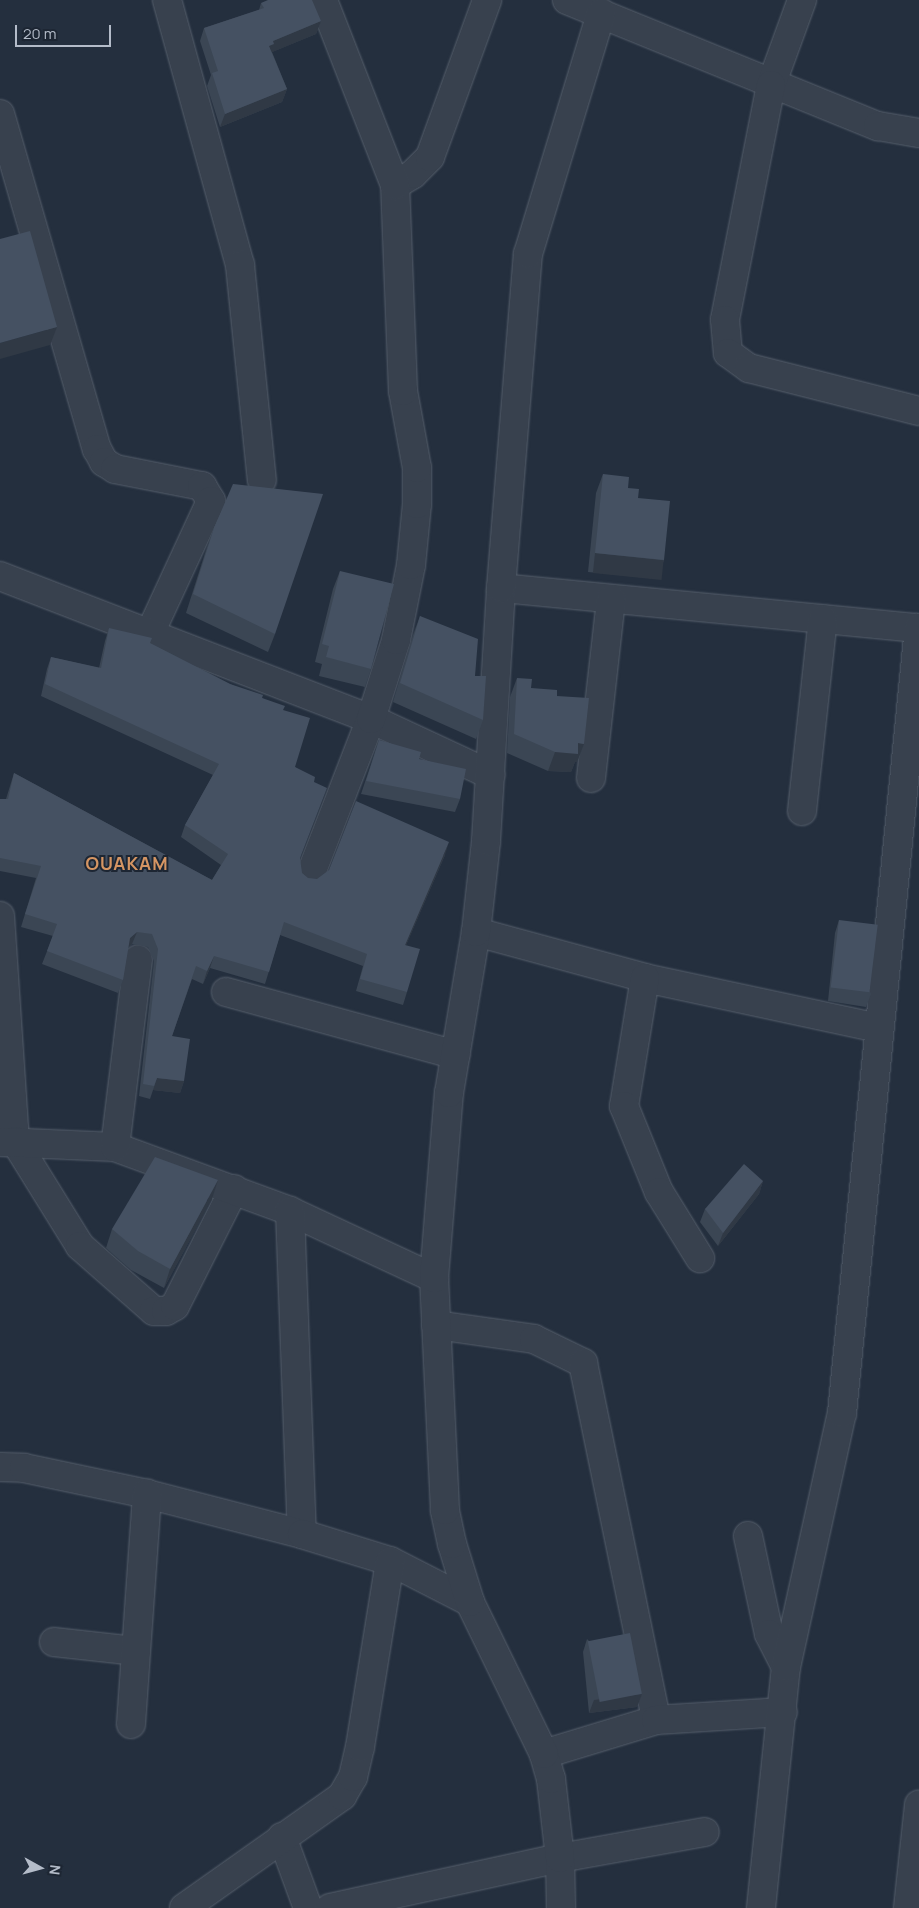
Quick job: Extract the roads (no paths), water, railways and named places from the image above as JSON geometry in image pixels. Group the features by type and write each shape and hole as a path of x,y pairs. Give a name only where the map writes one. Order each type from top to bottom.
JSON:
{"street":[{"path":"167,0 240,265 262,480"},
{"path":"310,876 371,719 398,630 411,565 417,504 416,468 403,391 395,185 323,0"},
{"path":"395,185 413,174 430,157 487,0"},
{"path":"568,0 771,85 878,126 919,133"},
{"path":"802,0 771,85 725,320 728,352 748,368 919,411"},
{"path":"561,1908 560,1858 551,1779 544,1754 470,1602 445,1510 434,1278 456,1055 476,932 491,775 501,588 528,254 601,13"},
{"path":"0,114 97,450 104,462 115,470 202,486 211,501 149,634"},
{"path":"0,576 371,719 491,775"},
{"path":"501,588 919,628 842,1413 786,1667 783,1712 761,1908"},
{"path":"591,778 611,599"},
{"path":"802,811 823,620"},
{"path":"0,916 8,1141 80,1246 154,1311 175,1306 234,1189"},
{"path":"476,932 645,978 879,1028"},
{"path":"115,1147 138,960"},
{"path":"645,978 624,1106 659,1192 700,1258"},
{"path":"226,992 456,1055"},
{"path":"8,1141 115,1147 290,1211 434,1278"},
{"path":"290,1211 302,1534"},
{"path":"436,1326 534,1338 583,1363 656,1720"},
{"path":"0,1467 24,1468 147,1494 302,1534 390,1561 470,1602"},
{"path":"131,1724 147,1494"},
{"path":"748,1536 769,1634 786,1667"},
{"path":"184,1908 342,1796 353,1777 390,1561"},
{"path":"54,1642 135,1651"},
{"path":"544,1754 656,1720 783,1712"},
{"path":"908,1908 919,1805"},
{"path":"330,1908 560,1858 705,1832"},
{"path":"282,1837 308,1908"}],"district":[{"name":"OUAKAM","path":"127,863"}]}
